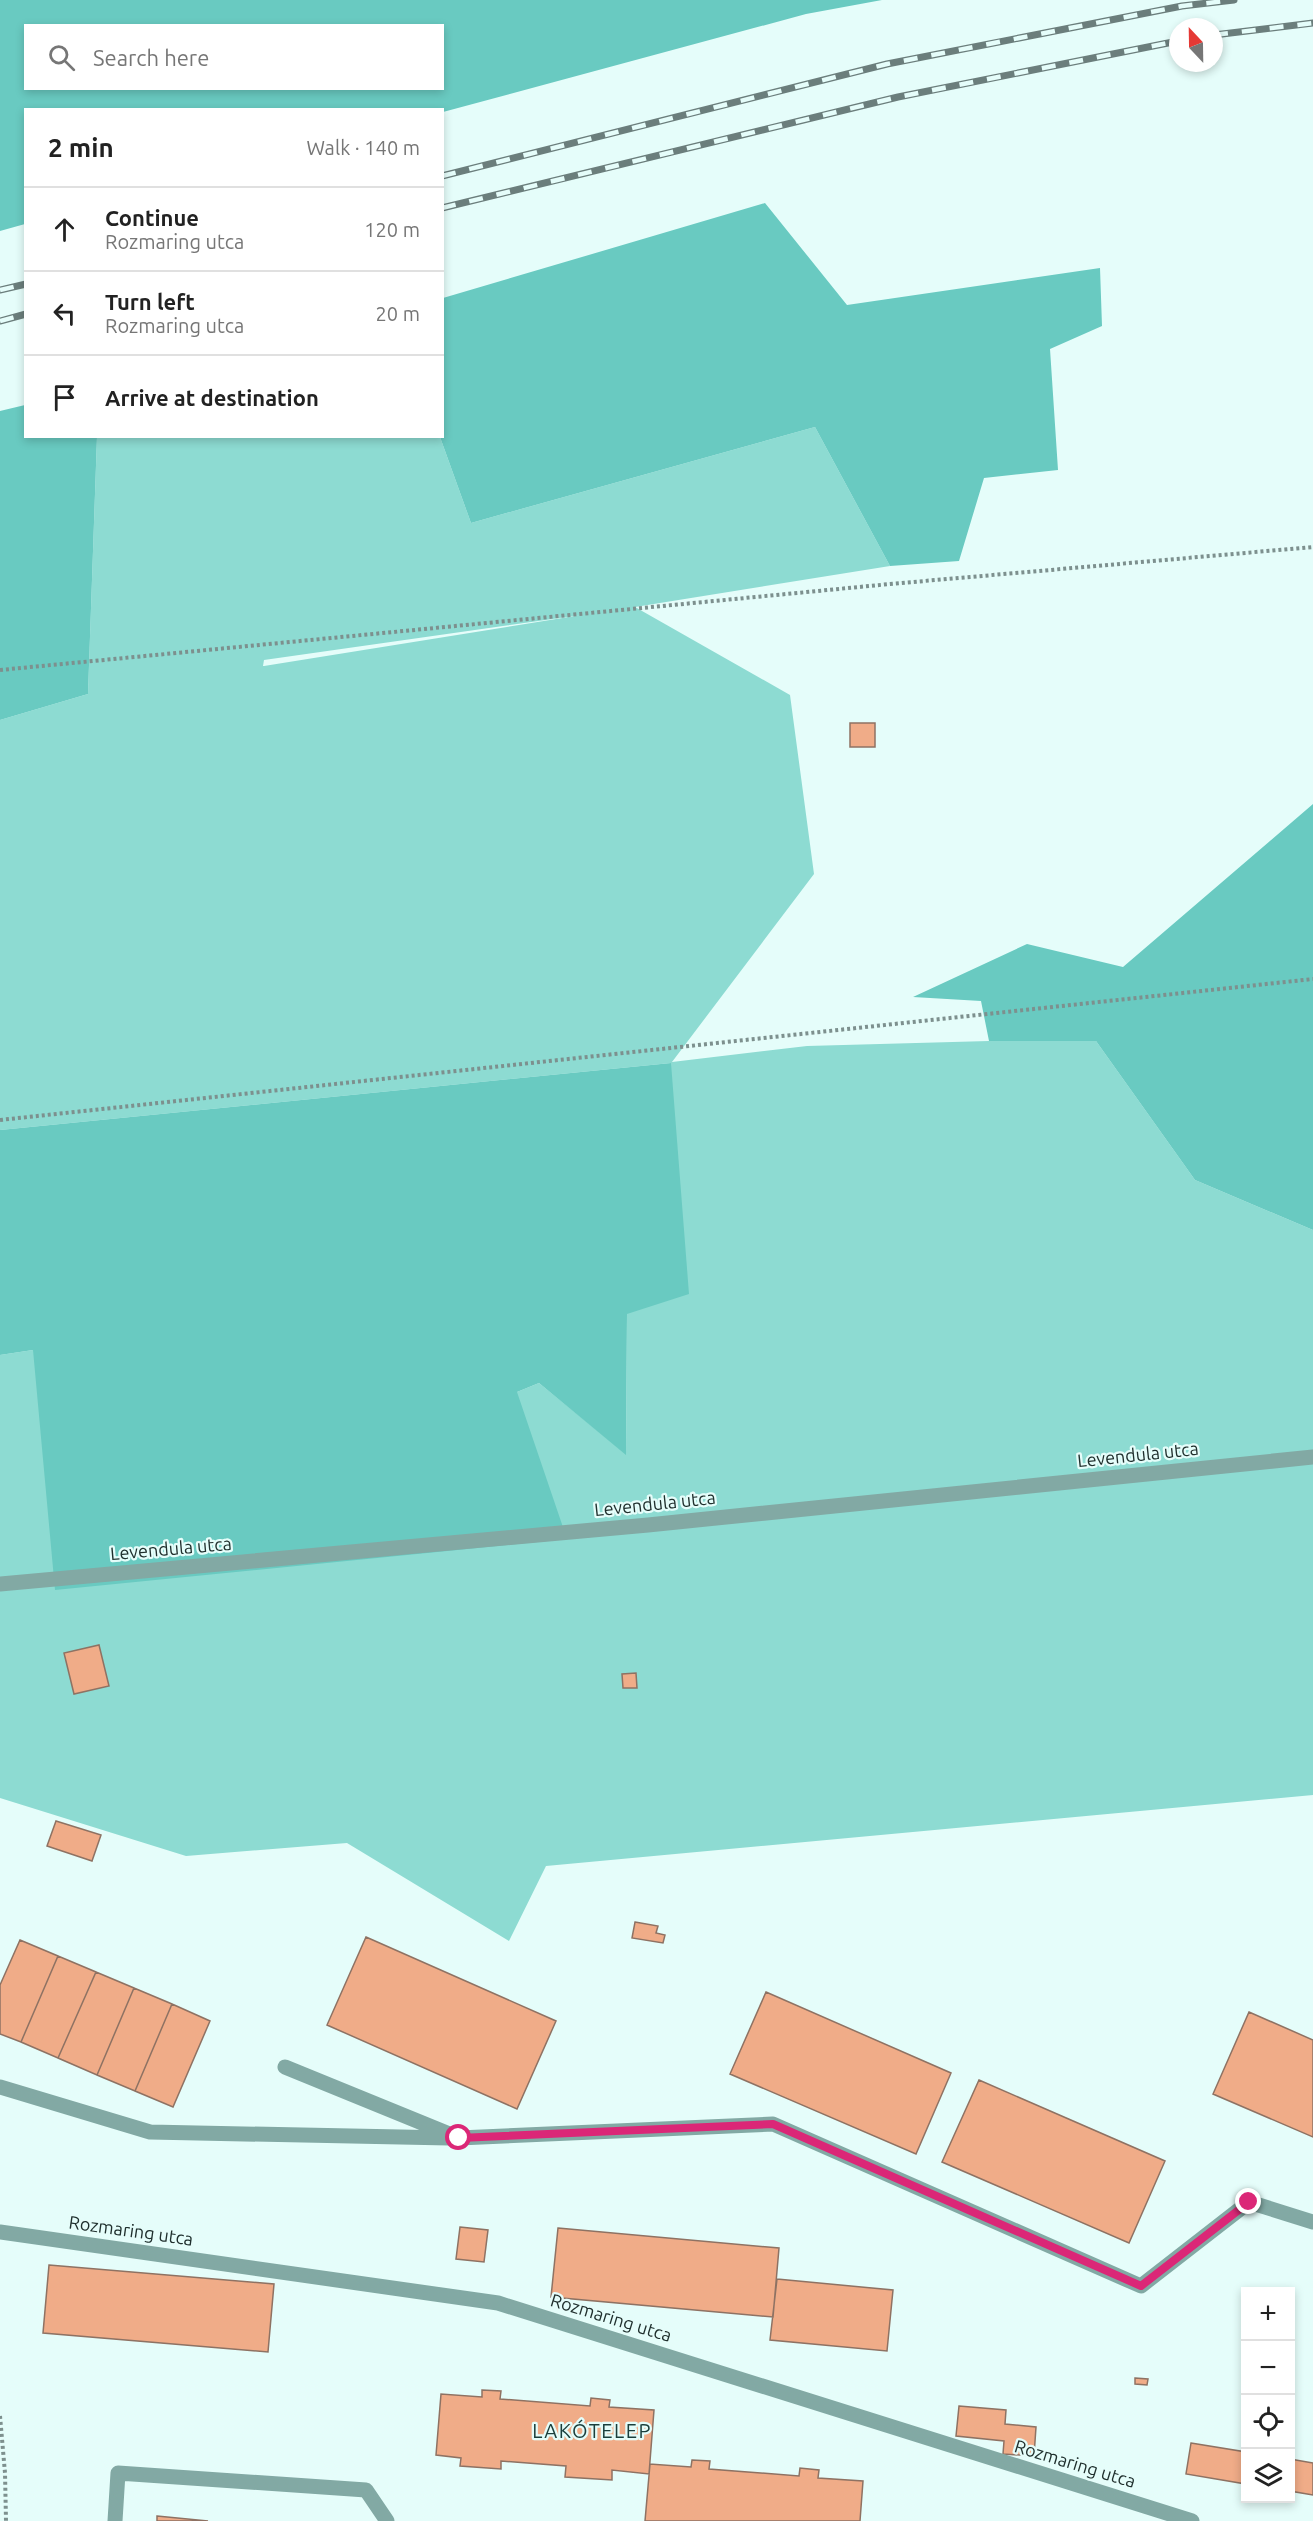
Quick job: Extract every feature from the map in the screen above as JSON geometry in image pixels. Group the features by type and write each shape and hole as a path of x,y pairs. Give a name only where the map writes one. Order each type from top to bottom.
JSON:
{"street":[{"name":"Levendula utca","path":"0,1584 648,1525 1313,1457"},
{"path":"285,2067 459,2138"},
{"path":"0,2087 150,2132 459,2138 773,2124 1141,2286 1249,2202 1313,2222"},
{"name":"Rozmaring utca","path":"0,2232 498,2303 1192,2521"},
{"path":"115,2521 117,2473 366,2490 387,2521"}],"path":[{"path":"0,670 890,584 1313,547"},
{"path":"0,1120 1313,979"},
{"path":"0,2416 6,2521"}],"shaded area":[{"path":"0,0 882,0 806,14 444,112 444,108 24,108 24,224 0,231"},
{"path":"765,203 847,305 1100,268 1102,326 1050,349 1058,470 984,478 959,561 890,566 815,427 471,523 440,438 444,438 444,298"},
{"path":"24,405 24,438 97,438 88,694 0,720 0,411"},
{"path":"815,427 890,566 635,607 790,695 814,874 672,1062 807,1046 989,1041 1096,1041 1195,1180 1313,1230 1313,1795 546,1866 509,1941 347,1843 186,1856 0,1798 0,1355 33,1350 517,1392 539,1383 626,1454 627,1314 671,1063 0,1130 0,720 88,694 97,438 440,438 471,523","holes":["581,615 263,666 264,660"]},
{"path":"1313,804 1313,1230 1195,1180 1096,1041 989,1041 981,1001 913,997 1027,944 1123,967"},
{"path":"671,1063 689,1294 627,1314 626,1455 539,1383 517,1392 567,1539 55,1590 33,1350 0,1355 0,1130"}],"building":[{"path":"850,723 875,723 875,747 850,747"},
{"path":"99,1645 109,1686 74,1694 64,1653"},
{"path":"636,1673 637,1688 623,1688 622,1674"},
{"path":"56,1821 101,1835 92,1861 47,1846"},
{"path":"635,1922 658,1926 656,1933 665,1935 663,1943 632,1938"},
{"path":"366,1937 556,2021 517,2109 327,2025"},
{"path":"20,1940 58,1956 21,2042 0,2034 0,1985"},
{"path":"58,1956 96,1972 58,2058 21,2042"},
{"path":"96,1972 134,1988 97,2075 58,2058"},
{"path":"134,1988 172,2004 135,2091 97,2075"},
{"path":"766,1992 951,2073 916,2154 730,2074"},
{"path":"172,2004 210,2021 173,2107 135,2091"},
{"path":"1249,2012 1313,2040 1313,2137 1213,2094"},
{"path":"979,2080 1165,2161 1129,2243 942,2162"},
{"path":"460,2227 488,2230 484,2262 456,2259"},
{"path":"558,2228 779,2248 773,2317 551,2297"},
{"path":"49,2265 274,2284 268,2352 43,2333"},
{"path":"777,2279 893,2290 887,2351 770,2340"},
{"path":"1135,2378 1148,2379 1147,2385 1135,2384"},
{"path":"482,2390 501,2391 500,2399 590,2406 591,2398 610,2400 609,2407 654,2410 649,2474 612,2470 612,2480 565,2477 566,2466 501,2461 501,2469 460,2466 461,2458 436,2455 441,2394 482,2397"},
{"path":"959,2406 1006,2410 1005,2424 1036,2427 1034,2456 1003,2454 1004,2441 956,2436"},
{"path":"1191,2443 1241,2451 1241,2483 1186,2474"},
{"path":"692,2460 710,2461 709,2469 799,2476 800,2468 819,2470 818,2478 863,2481 860,2521 645,2521 650,2464 691,2467"},
{"path":"1295,2460 1313,2463 1313,2495 1295,2492"},
{"path":"157,2516 208,2521 157,2521"}],"railway":[{"path":"444,175 887,64 1182,6 1234,0"},
{"path":"1223,34 1313,23"},
{"path":"444,208 898,97 1169,43"},
{"path":"0,290 24,284"},
{"path":"0,321 24,315"}],"district":[{"name":"LAKÓTELEP","path":"592,2431"}],"route":[{"path":"459,2138 773,2124 1141,2286 1249,2202"}]}
